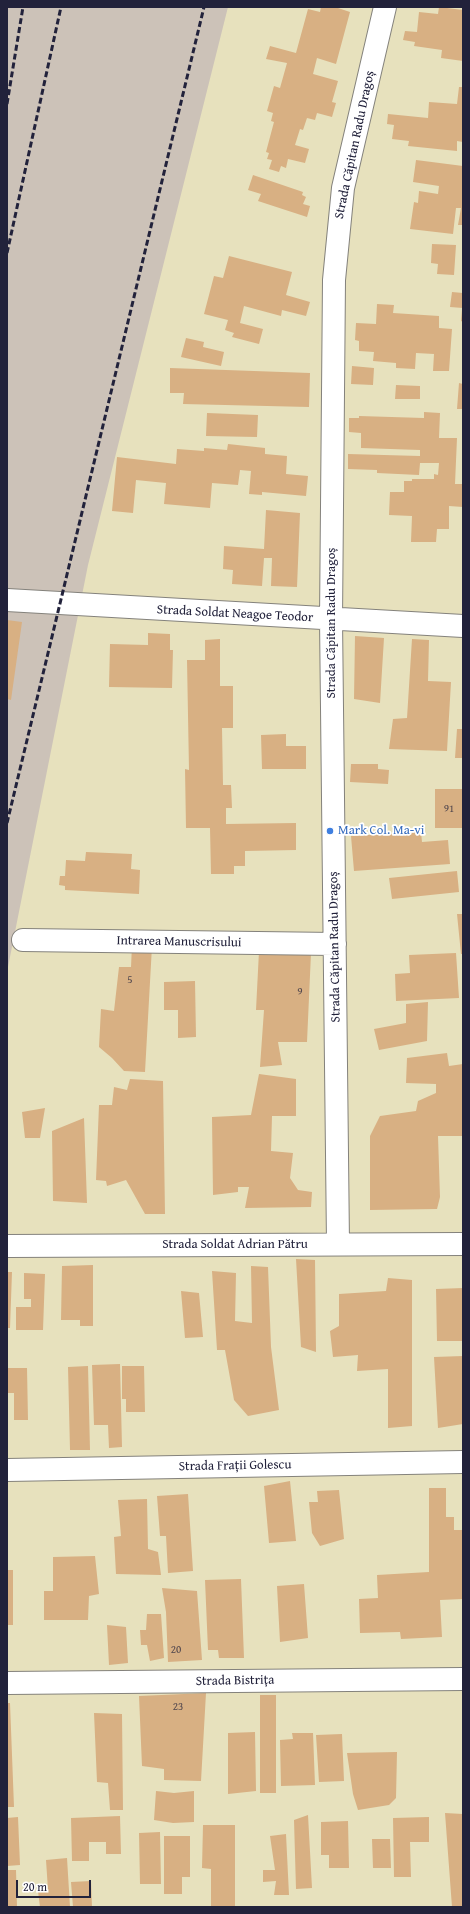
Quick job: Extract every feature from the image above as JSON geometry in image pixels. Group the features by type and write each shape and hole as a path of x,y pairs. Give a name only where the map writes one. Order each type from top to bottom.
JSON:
{"street":[{"name":"Strada Căpitan Radu Dragoș","path":"338,1244 331,619 334,280 337,235 345,181 385,7"},
{"name":"Strada Soldat Neagoe Teodor","path":"7,600 463,626"},
{"name":"Intrarea Manuscrisului","path":"23,940 335,944"},
{"name":"Strada Soldat Adrian Pătru","path":"7,1246 463,1244"},
{"name":"Strada Frații Golescu","path":"7,1470 463,1462"},
{"name":"Strada Bistrița","path":"7,1683 463,1679"}],"shaded area":[{"path":"7,7 228,7 88,565 7,972"}],"building":[{"path":"321,7 335,7 350,12 336,64 317,58 313,74 338,81 332,102 336,103 332,117 317,113 315,120 307,118 303,130 300,129 295,145 309,149 305,163 288,159 286,168 281,166 279,172 269,169 272,160 267,159 269,153 266,152 274,122 271,121 273,113 267,111 274,86 280,88 287,63 266,59 270,46 296,53 308,9 320,12"},
{"path":"439,7 463,10 463,61 441,58 442,50 414,46 415,42 403,40 405,31 417,32 419,12 438,14"},
{"path":"459,87 463,87 463,142 457,141 457,151 408,146 409,141 392,139 394,125 387,124 388,114 428,118 429,102 457,104"},
{"path":"416,160 463,166 463,225 458,225 461,208 456,208 453,234 410,229 414,202 418,203 419,191 438,194 439,186 413,182"},
{"path":"253,175 303,192 302,195 306,197 303,204 310,206 307,217 258,201 261,194 248,190"},
{"path":"432,244 456,245 454,275 437,274 438,264 431,263"},
{"path":"229,256 292,272 286,295 310,302 306,316 282,310 281,316 244,306 240,323 263,329 259,344 232,337 234,333 225,330 228,320 204,314 214,276 223,278"},
{"path":"452,292 463,293 463,308 450,307"},
{"path":"377,304 394,305 393,313 439,316 439,328 452,329 449,371 433,371 434,354 416,353 415,369 396,368 396,363 373,361 374,352 359,351 359,341 355,340 356,323 376,324"},
{"path":"463,309 463,322 461,321"},
{"path":"186,338 204,342 203,347 224,352 221,366 181,357"},
{"path":"352,366 374,368 373,385 351,384"},
{"path":"170,368 310,373 309,407 183,404 184,393 170,393"},
{"path":"459,383 463,384 463,409 457,409"},
{"path":"396,385 420,386 420,399 395,399"},
{"path":"424,412 440,413 439,438 457,438 455,484 463,484 463,507 449,506 449,529 437,529 436,542 411,542 412,516 389,515 390,492 404,492 404,481 412,481 412,479 434,479 434,474 438,475 439,463 420,463 419,475 377,473 377,470 348,469 348,454 420,456 420,450 361,448 361,433 349,432 349,418 359,418 359,416 424,418"},
{"path":"207,413 258,415 257,437 206,436"},
{"path":"228,444 265,448 265,454 287,456 286,474 308,476 306,496 262,492 262,495 249,494 251,471 240,470 238,485 212,483 210,508 164,504 166,483 136,480 133,513 112,511 117,457 176,464 177,449 204,451 204,448 227,450"},
{"path":"266,510 300,513 297,587 271,586 272,558 264,558 262,586 232,584 233,570 223,569 224,546 264,549"},
{"path":"7,620 22,622 11,700 7,699"},
{"path":"148,633 170,634 170,650 173,650 172,688 109,687 110,644 148,645"},
{"path":"355,636 384,638 380,703 354,699"},
{"path":"220,639 220,686 233,686 233,728 222,728 223,785 231,785 232,808 226,808 226,824 296,823 296,850 245,851 245,866 234,866 234,874 211,874 210,828 186,828 185,769 189,770 187,660 205,660 205,640"},
{"path":"412,639 429,640 428,681 451,682 447,751 389,749 393,719 407,718"},
{"path":"457,729 463,729 463,758 455,758"},
{"path":"286,734 286,746 306,746 306,769 262,769 261,735"},
{"path":"351,764 378,764 378,769 389,770 388,784 350,782"},
{"path":"435,789 463,789 463,828 435,828"},
{"path":"421,832 422,842 448,840 450,864 354,871 351,836"},
{"path":"86,852 132,854 131,869 140,870 139,894 65,890 65,886 59,885 60,876 65,876 66,860 85,861"},
{"path":"457,871 459,892 392,899 389,878"},
{"path":"457,914 463,914 463,954 461,954"},
{"path":"132,945 152,946 145,1072 124,1071 99,1047 101,1009 114,1011 119,967 131,967"},
{"path":"259,951 311,953 307,1042 278,1042 282,1065 260,1067 264,1010 256,1010"},
{"path":"456,953 459,998 396,1001 395,974 410,973 409,955"},
{"path":"195,981 196,1037 178,1038 178,1010 164,1010 164,982"},
{"path":"428,1002 427,1041 379,1050 374,1029 406,1023 406,1004"},
{"path":"447,1053 449,1066 463,1064 463,1136 438,1136 440,1197 437,1209 370,1210 370,1136 380,1116 416,1111 418,1101 436,1093 436,1084 406,1083 407,1058"},
{"path":"259,1074 296,1079 296,1116 272,1116 271,1151 293,1153 290,1178 298,1190 312,1192 311,1207 245,1208 249,1187 238,1187 238,1192 213,1195 212,1117 251,1115"},
{"path":"130,1079 163,1081 165,1214 145,1214 126,1180 107,1186 106,1181 96,1180 99,1105 112,1105 114,1087 127,1090"},
{"path":"45,1108 40,1138 25,1138 22,1112"},
{"path":"84,1118 87,1203 53,1201 52,1131"},
{"path":"296,1259 315,1260 316,1352 301,1347"},
{"path":"93,1265 93,1326 80,1326 80,1320 61,1320 62,1266"},
{"path":"251,1266 268,1267 271,1347 279,1410 248,1416 234,1400 225,1350 217,1350 212,1271 236,1273 235,1321 252,1323"},
{"path":"7,1272 12,1272 10,1328 7,1328"},
{"path":"24,1273 45,1274 43,1330 16,1330 16,1307 31,1307 31,1299 24,1299"},
{"path":"388,1278 412,1280 412,1426 388,1428 388,1369 357,1371 358,1355 333,1357 330,1331 339,1326 339,1294 386,1291"},
{"path":"463,1288 463,1341 437,1341 436,1289"},
{"path":"181,1291 199,1293 203,1337 185,1338"},
{"path":"463,1356 463,1424 438,1428 434,1357"},
{"path":"120,1364 122,1447 109,1448 108,1425 94,1425 92,1365"},
{"path":"88,1366 90,1450 70,1450 68,1367"},
{"path":"122,1366 144,1366 145,1412 126,1412 126,1399 122,1399"},
{"path":"7,1368 27,1368 28,1420 14,1420 14,1393 7,1393"},
{"path":"290,1481 296,1541 269,1543 264,1486"},
{"path":"429,1488 446,1488 446,1517 454,1517 454,1530 463,1530 463,1599 440,1600 442,1637 401,1639 400,1632 360,1633 359,1599 378,1598 377,1575 429,1572"},
{"path":"339,1490 344,1539 320,1546 312,1533 309,1502 318,1502 317,1491"},
{"path":"188,1494 193,1571 168,1573 166,1536 160,1536 157,1496"},
{"path":"147,1499 148,1549 158,1552 161,1575 116,1574 114,1537 121,1536 118,1500"},
{"path":"95,1556 99,1594 89,1596 88,1620 44,1620 44,1591 53,1591 53,1557"},
{"path":"7,1570 13,1570 13,1625 7,1625"},
{"path":"241,1579 244,1658 219,1658 218,1650 208,1650 205,1580"},
{"path":"304,1584 308,1638 280,1642 277,1586"},
{"path":"162,1588 197,1591 202,1660 168,1662 166,1612"},
{"path":"147,1614 161,1614 164,1658 150,1661 147,1645 141,1645 140,1630 146,1630"},
{"path":"107,1625 126,1627 128,1663 109,1665"},
{"path":"206,1693 201,1781 164,1780 164,1769 142,1766 139,1696"},
{"path":"260,1695 276,1695 276,1793 260,1793"},
{"path":"7,1703 10,1703 14,1807 7,1807"},
{"path":"94,1713 122,1714 123,1810 110,1810 108,1783 97,1782"},
{"path":"255,1732 256,1791 228,1794 228,1733"},
{"path":"292,1733 313,1733 315,1785 281,1786 280,1740 293,1739"},
{"path":"342,1734 344,1781 319,1782 316,1735"},
{"path":"397,1752 396,1798 389,1805 358,1810 353,1794 347,1753"},
{"path":"156,1791 174,1793 194,1791 194,1822 173,1823 154,1820"},
{"path":"445,1813 463,1814 463,1907 452,1907"},
{"path":"308,1815 312,1888 296,1889 294,1820"},
{"path":"120,1816 121,1854 106,1854 106,1842 89,1842 89,1861 72,1861 71,1818"},
{"path":"18,1817 20,1865 7,1866 7,1818"},
{"path":"429,1817 429,1842 410,1842 411,1877 394,1877 393,1818"},
{"path":"348,1821 349,1868 329,1868 329,1855 321,1855 321,1822"},
{"path":"203,1825 235,1825 235,1907 211,1907 211,1869 202,1868"},
{"path":"160,1832 161,1884 140,1884 139,1833"},
{"path":"286,1834 289,1895 274,1895 276,1881 263,1882 263,1870 275,1870 270,1836"},
{"path":"164,1836 190,1836 190,1877 182,1877 182,1894 164,1894"},
{"path":"372,1839 390,1839 391,1868 373,1868"},
{"path":"67,1858 70,1907 40,1907 38,1891 48,1890 46,1860"},
{"path":"7,1870 16,1870 17,1907 7,1907"},
{"path":"91,1881 92,1907 73,1907 71,1882"}],"railway":[{"path":"7,104 23,7"},
{"path":"7,253 61,7"},
{"path":"7,823 204,7"}],"place":[{"name":"Mark Col. Ma-vi","path":"330,831"}]}
